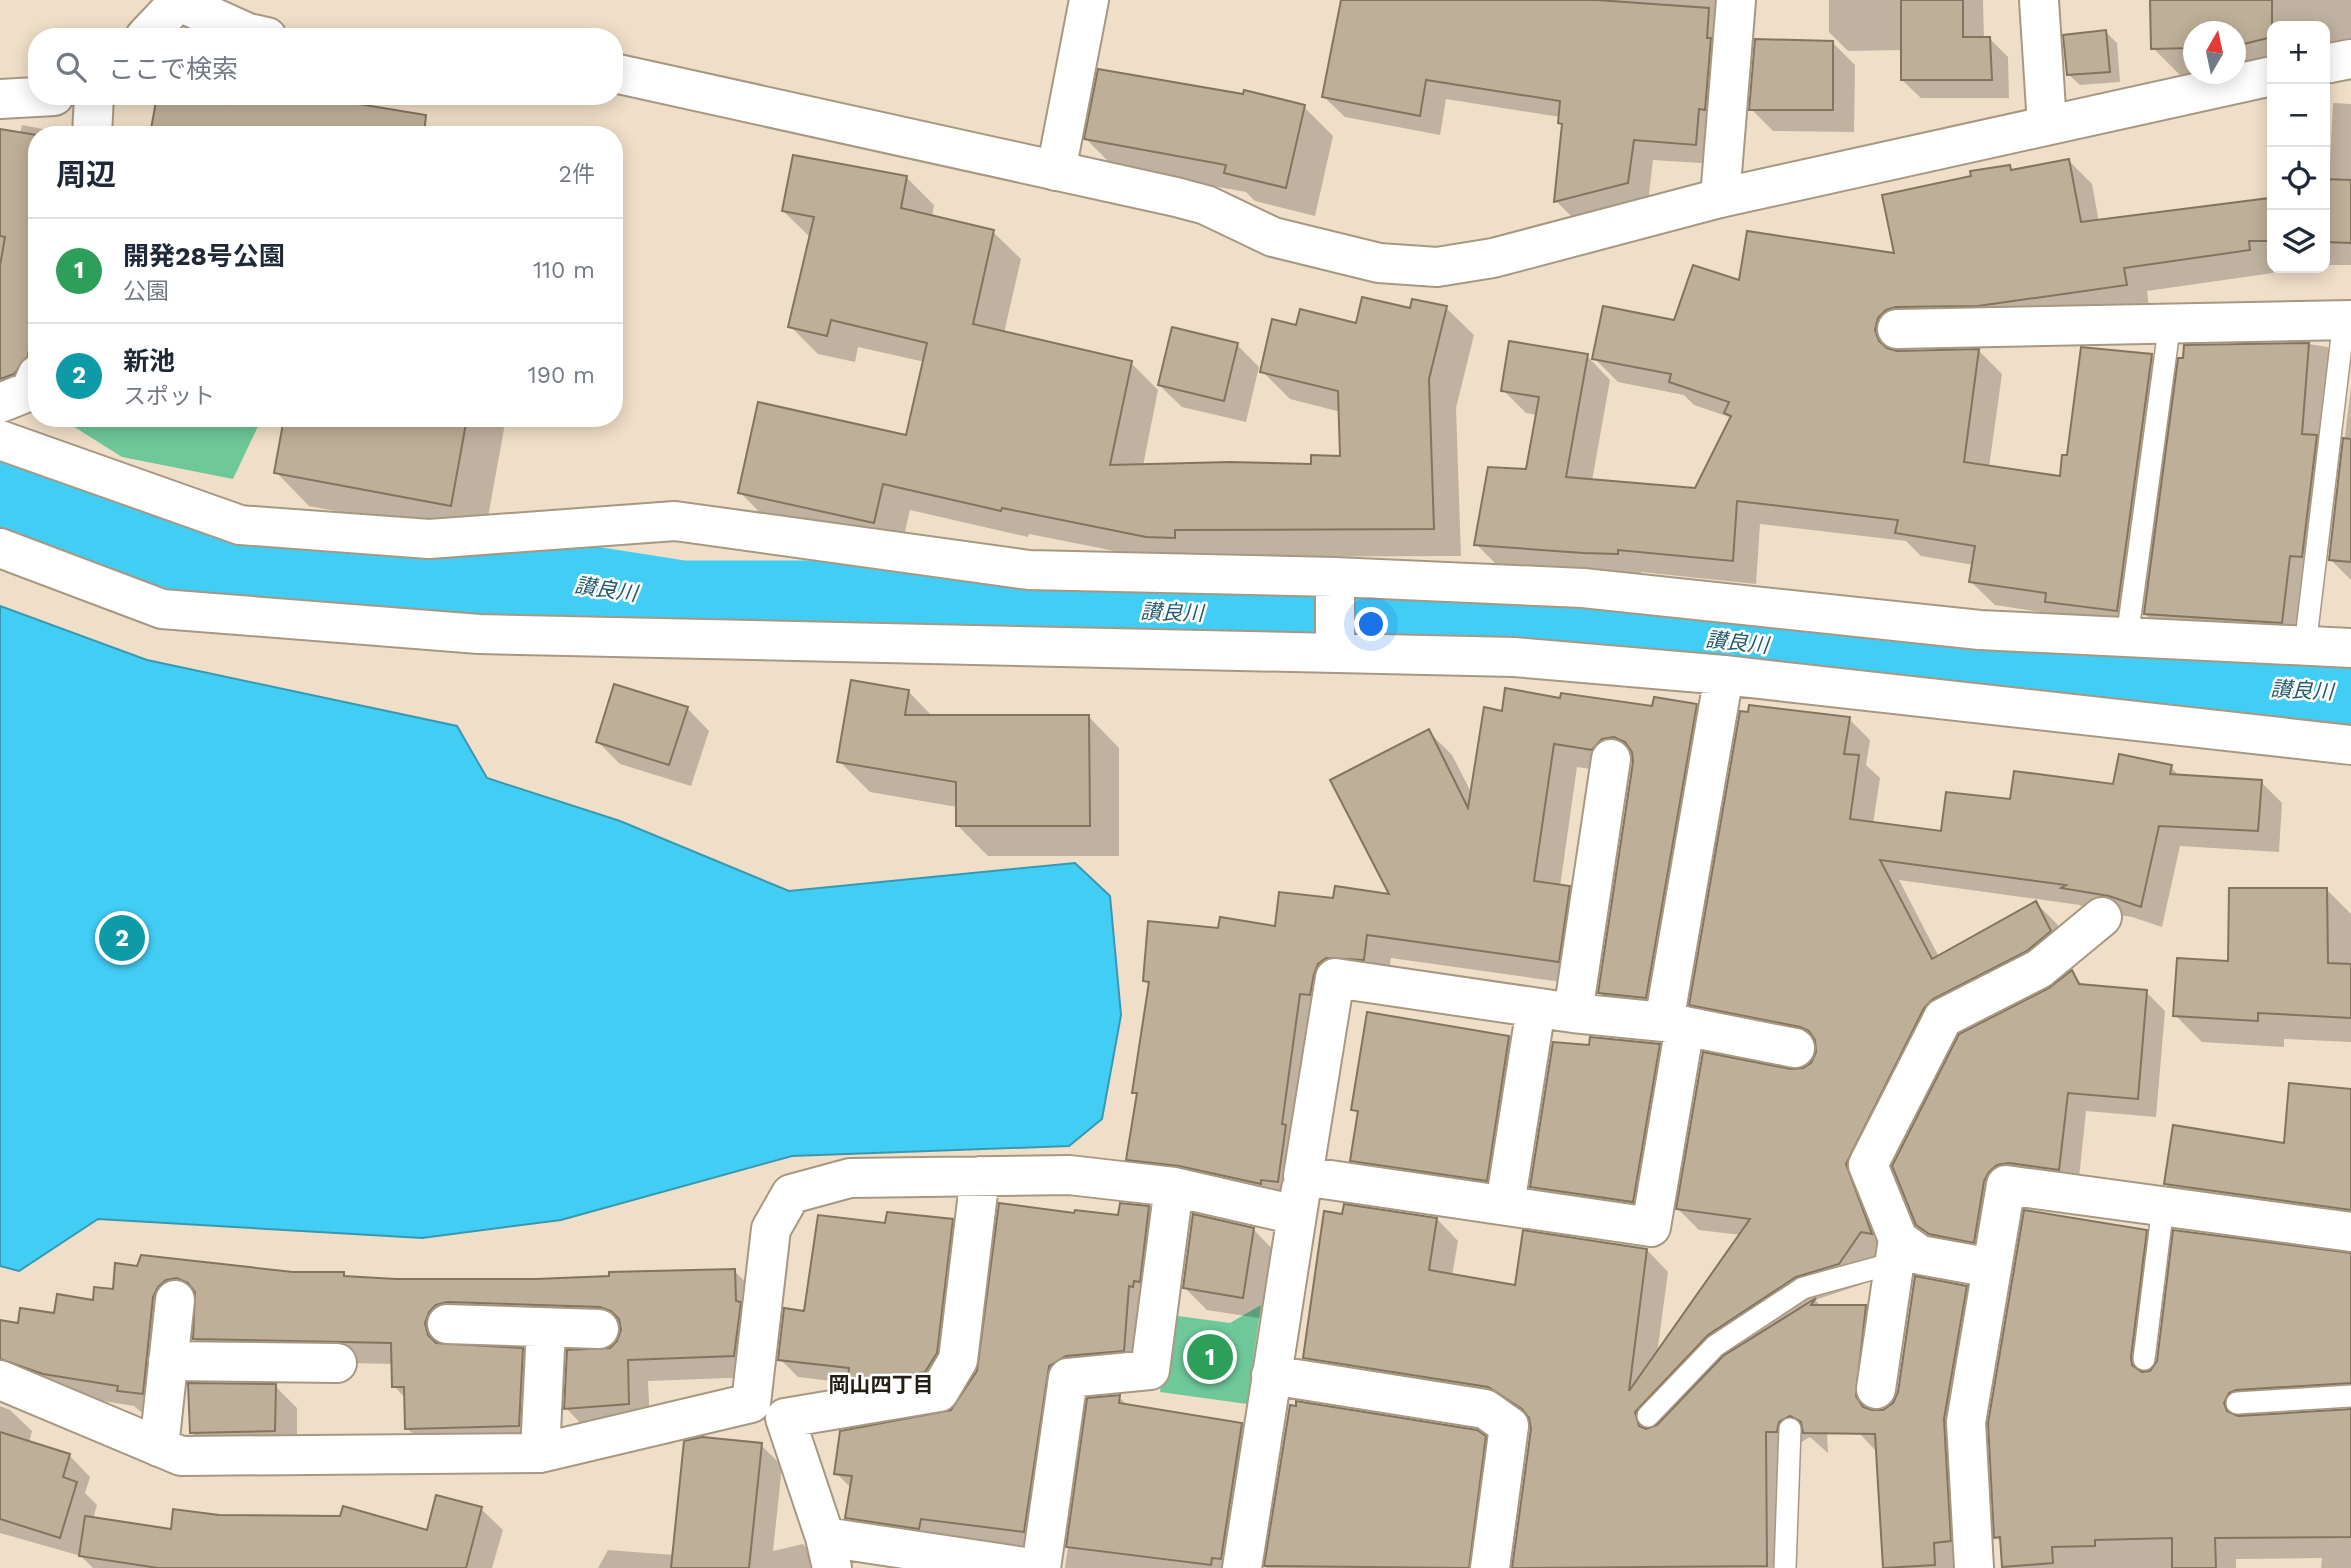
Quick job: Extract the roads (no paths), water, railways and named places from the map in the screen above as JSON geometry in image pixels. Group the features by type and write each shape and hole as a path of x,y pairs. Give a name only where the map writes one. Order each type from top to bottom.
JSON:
{"street":[{"path":"1056,171 1089,0"},
{"path":"1720,198 1736,0"},
{"path":"2039,0 2047,125"},
{"path":"153,28 177,1 237,28"},
{"path":"2330,63 2351,59"},
{"path":"623,75 1206,205 1273,237 1379,263 1437,267 1493,258 1720,198 2267,77"},
{"path":"0,99 28,97"},
{"path":"92,126 94,105"},
{"path":"1897,329 2170,321 2348,320"},
{"path":"0,403 28,392"},
{"path":"0,440 240,525 429,539 675,521 1029,570 1335,577 1583,588 1980,630 2351,648"},
{"path":"0,548 162,609 465,633 932,647 1514,657 1724,675 2351,745"},
{"path":"1335,577 1335,652"},
{"path":"1303,1176 1651,1227 1675,1024 1724,675"},
{"path":"1505,1205 1555,1011 1611,759"},
{"path":"1876,1389 1896,1251 1868,1165 1942,1018 2039,969 2102,917"},
{"path":"1242,1568 1335,978 1555,1011 1675,1024 1795,1048"},
{"path":"751,1403 771,1229 791,1194 850,1178 1069,1175 1174,1187 1296,1215"},
{"path":"0,1380 181,1456 540,1453 751,1403 785,1418 939,1392 958,1360 979,1176"},
{"path":"1974,1568 1966,1422 2006,1185 2351,1232"},
{"path":"1041,1568 1069,1378 1150,1370 1174,1187"},
{"path":"1896,1251 1992,1268"},
{"path":"159,1447 175,1300"},
{"path":"447,1324 599,1329"},
{"path":"540,1453 546,1328"},
{"path":"168,1361 337,1363"},
{"path":"1271,1375 1485,1409 1509,1426 1490,1568"},
{"path":"785,1418 829,1552 1031,1568"}],"lane":[{"path":"2305,647 2348,320"},
{"path":"2127,638 2170,321"},
{"path":"2144,1359 2163,1206"},
{"path":"1648,1416 1715,1346 1803,1288 1896,1251"},
{"path":"2237,1403 2351,1396"},
{"path":"1785,1568 1790,1429"}],"water":[{"path":"0,606 147,660 457,726 487,778 620,821 789,891 1075,863 1110,896 1121,1015 1102,1119 1069,1146 792,1156 561,1220 422,1238 98,1219 19,1271 0,1266"}],"waterway":[{"name":"讃良川","path":"0,500 208,560 384,579 580,584 682,600 904,600 1196,613 1472,616 2096,678 2351,692"}],"place":[{"name":"新池","path":"122,938"},
{"name":"開発28号公園","path":"1210,1357"}],"district":[{"name":"岡山四丁目","path":"881,1384"}]}
